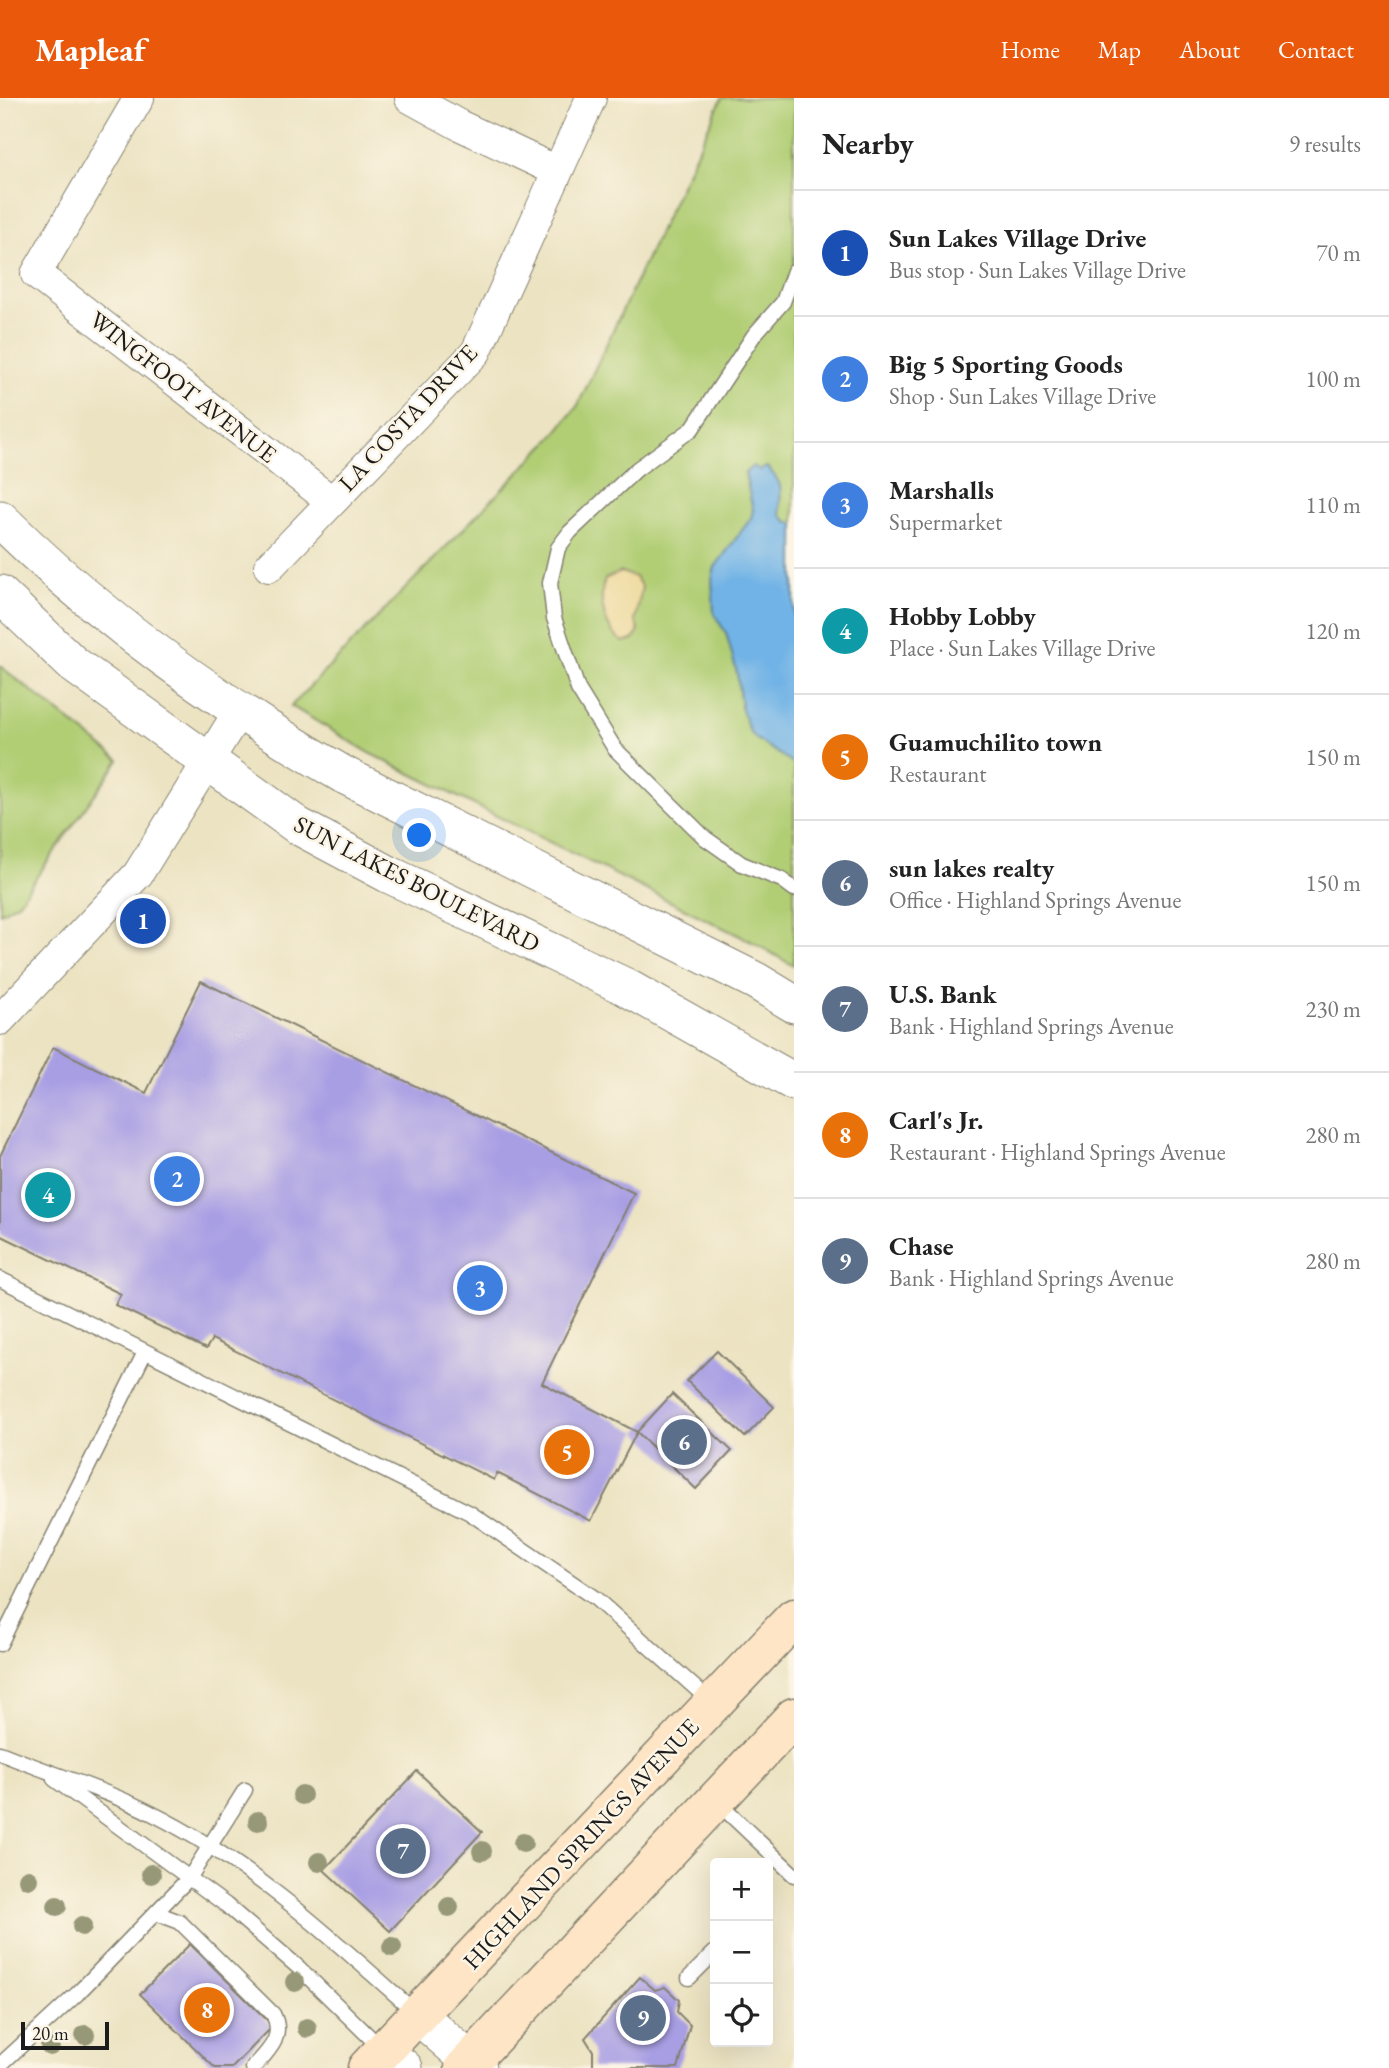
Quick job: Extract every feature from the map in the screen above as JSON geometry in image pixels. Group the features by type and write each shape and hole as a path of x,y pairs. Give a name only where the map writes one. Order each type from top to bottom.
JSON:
{"main road":[{"name":"HIGHLAND SPRINGS AVENUE","path":"385,2062 419,2016 794,1618"},
{"path":"471,2066 794,1717"}],"street":[{"name":"WINGFOOT AVENUE","path":"139,98 36,274 330,500"},
{"path":"410,98 458,125 557,171"},
{"name":"LA COSTA DRIVE","path":"269,567 330,500 476,352 591,98"},
{"path":"0,519 54,572 149,648 239,710 344,775 756,981 794,1004"},
{"name":"SUN LAKES BOULEVARD","path":"0,594 73,664 298,826 388,874 624,986 731,1044 794,1082"},
{"path":"0,1020 138,874 239,710"},
{"path":"419,2016 471,2066"}],"lane":[{"path":"794,271 783,302 754,335 692,429 637,469 569,532 555,555 550,583 554,618 578,689 615,749 705,838 742,864 782,880 794,888"},
{"path":"0,1279 470,1513 530,1551 596,1599 713,1704"},
{"path":"0,1644 145,1352"},
{"path":"0,1753 104,1791 156,1815 211,1847 271,1887 419,2016"},
{"path":"42,1770 190,1877 298,1967 385,2062"},
{"path":"0,2065 77,1994 190,1877 245,1790"},
{"path":"715,1801 794,1875"},
{"path":"156,1913 180,1922 273,2014 279,2024 276,2041 253,2068"},
{"path":"689,1978 710,1957"}],"green space":[{"path":"722,98 794,98 794,966 752,942 375,756 291,706 551,439 578,405"},
{"path":"0,666 119,760 19,902 0,913"}],"sand":[{"path":"621,572 635,577 642,587 635,620 639,631 633,640 624,642 612,631 602,605 605,579"}],"water":[{"path":"753,466 760,470 767,467 777,478 781,492 781,513 783,518 794,524 794,764 755,738 749,730 741,707 737,673 726,633 714,614 712,579 715,567 751,518 753,510 745,473"}],"building":[{"path":"201,981 634,1193 542,1383 637,1432 591,1521 497,1473 494,1480 212,1339 206,1349 115,1305 121,1294 0,1235 0,1156 53,1047 146,1093"},
{"path":"717,1351 774,1407 745,1437 687,1381"},
{"path":"672,1394 732,1451 696,1489 637,1432"},
{"path":"417,1771 482,1832 390,1931 324,1870"},
{"path":"190,1944 273,2026 232,2068 215,2068 140,1994"},
{"path":"640,1977 655,1990 665,1987 679,2000 677,2012 690,2025 678,2068 593,2068 593,2051 585,2038"}],"place":[{"name":"Sun Lakes Village Drive","path":"143,921"},
{"name":"Big 5 Sporting Goods","path":"177,1179"},
{"name":"Hobby Lobby","path":"48,1195"},
{"name":"Marshalls","path":"480,1288"},
{"name":"sun lakes realty","path":"684,1442"},
{"name":"Guamuchilito town","path":"567,1452"},
{"name":"U.S. Bank","path":"403,1851"},
{"name":"Carl's Jr.","path":"207,2010"},
{"name":"Chase","path":"643,2018"}]}
